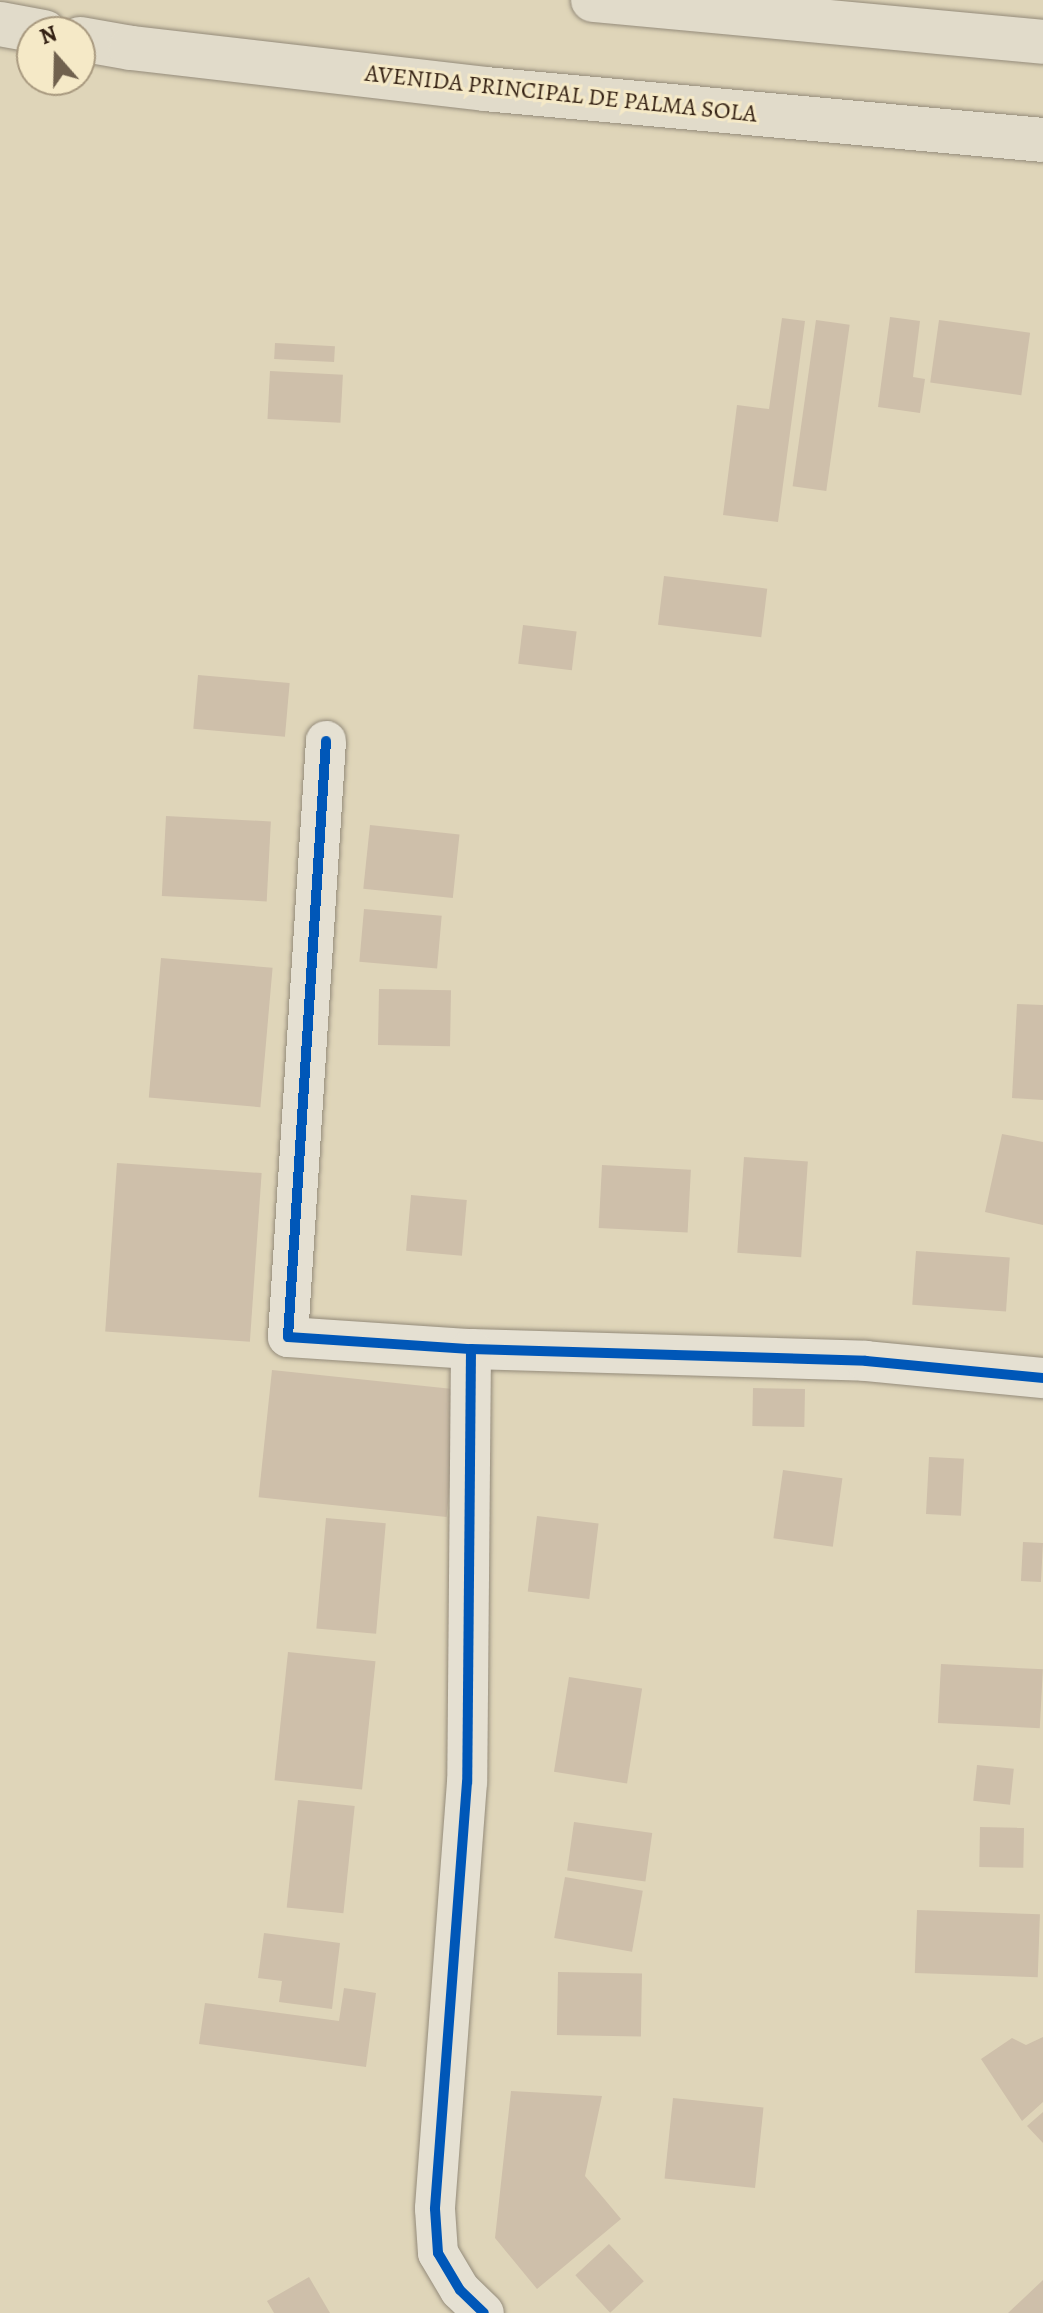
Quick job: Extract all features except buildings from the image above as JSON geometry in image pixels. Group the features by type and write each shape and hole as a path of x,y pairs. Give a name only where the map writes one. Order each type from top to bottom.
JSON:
{"highway":[{"path":"593,0 1043,42"},
{"name":"AVENIDA PRINCIPAL DE PALMA SOLA","path":"96,42 470,87 1043,140"}],"street":[{"path":"326,741 288,1337 471,1349 866,1361 1043,1378"},
{"path":"471,1349 467,1782 435,2209 438,2253 460,2290 484,2313"}],"cycle path":[{"path":"326,741 288,1337 471,1349 866,1361 1043,1378"},
{"path":"471,1349 467,1782 435,2209 438,2253 460,2290 484,2313"}]}
